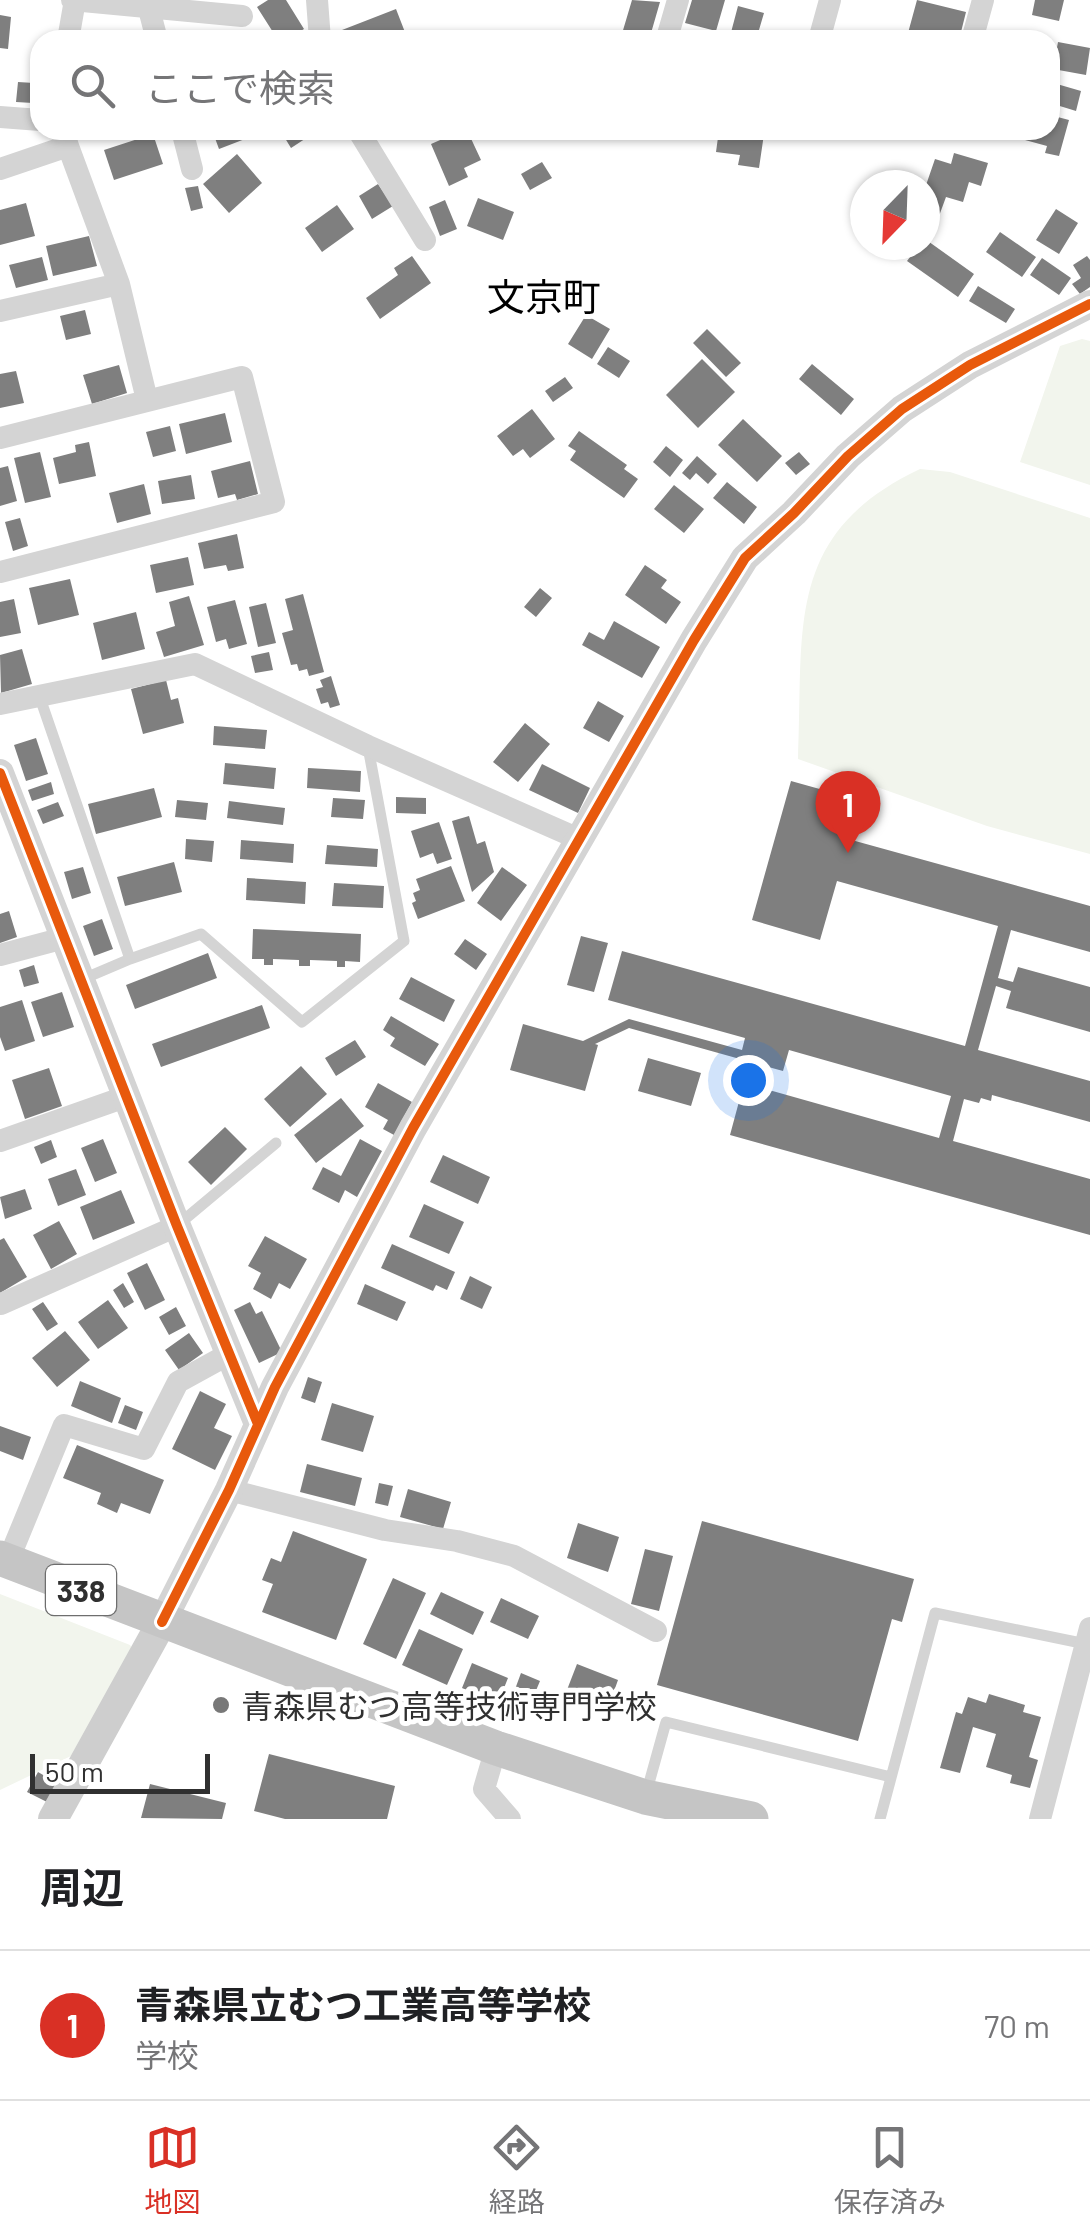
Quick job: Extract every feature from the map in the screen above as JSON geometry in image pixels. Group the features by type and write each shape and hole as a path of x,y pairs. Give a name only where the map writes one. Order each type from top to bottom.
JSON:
{"highway":[{"name":"338","path":"4,1560 496,1748 645,1797 744,1818"}],"main road":[{"path":"52,1819 162,1622"}],"street":[{"path":"69,30 73,0 242,16"},
{"path":"317,0 319,30"},
{"path":"669,30 678,0"},
{"path":"822,30 830,0"},
{"path":"975,30 983,0"},
{"path":"137,5 152,30"},
{"path":"0,117 30,119"},
{"path":"0,169 62,140"},
{"path":"67,140 119,284 146,400"},
{"path":"185,140 192,169"},
{"path":"364,140 425,240"},
{"path":"0,311 119,284"},
{"path":"162,1622 258,1424 413,1128 745,558 902,408 970,365 1090,304"},
{"path":"0,438 242,376 274,502 0,572"},
{"path":"0,704 195,664 368,746 580,839"},
{"path":"0,772 258,1424"},
{"path":"0,955 64,938"},
{"path":"0,1141 126,1096"},
{"path":"1,1304 177,1226"},
{"path":"4,1560 64,1425 144,1449 178,1382 229,1354"},
{"path":"228,1490 385,1530 457,1541 514,1556 656,1631"},
{"path":"1040,1819 1088,1636"},
{"path":"496,1748 484,1789 510,1819"}],"lane":[{"path":"38,695 130,958"},
{"path":"80,980 201,934 302,1022 404,941 368,746"},
{"path":"177,1226 276,1143"},
{"path":"880,1819 934,1614 1088,1636"},
{"path":"645,1797 666,1722 891,1777"}],"shaded area":[{"path":"1082,339 1090,341 1090,485 1020,462 1060,346"},
{"path":"920,469 950,472 1090,518 1090,854 987,826 798,759 803,627 810,590 823,555 844,523 876,495"},
{"path":"0,1594 130,1645 137,1655 71,1756 0,1790"}],"building":[{"path":"268,0 286,0 304,29 272,30 257,7"},
{"path":"632,0 660,2 652,30 623,30"},
{"path":"692,0 725,0 716,30 685,23"},
{"path":"917,0 966,12 962,30 909,30"},
{"path":"1035,0 1064,0 1059,21 1032,15"},
{"path":"738,6 764,13 759,30 732,30"},
{"path":"396,9 404,30 342,30"},
{"path":"0,15 11,17 8,49 0,48"},
{"path":"1060,42 1090,48 1086,75 1060,70"},
{"path":"18,82 30,83 30,103 16,102"},
{"path":"1060,85 1081,91 1076,111 1060,106"},
{"path":"1060,118 1069,120 1059,156 1045,153 1047,146 1025,140 1060,140"},
{"path":"135,140 155,140 163,164 114,180 104,150"},
{"path":"216,140 242,140 219,149"},
{"path":"286,140 303,140 291,148"},
{"path":"440,140 472,140 481,160 464,168 468,177 449,186 431,144"},
{"path":"718,140 763,140 759,168 738,165 740,155 716,152"},
{"path":"954,153 988,163 981,186 969,182 963,202 946,197 940,213 940,170 931,170 935,159 951,164"},
{"path":"237,154 262,183 229,213 203,184"},
{"path":"542,162 552,178 530,190 521,174"},
{"path":"378,184 393,206 372,219 359,196"},
{"path":"198,186 203,208 191,211 185,188"},
{"path":"478,198 514,212 503,240 467,226"},
{"path":"445,200 457,229 440,236 429,207"},
{"path":"26,203 35,236 0,245 0,210"},
{"path":"337,205 354,229 322,252 305,228"},
{"path":"1056,209 1078,223 1059,254 1036,240"},
{"path":"1000,232 1036,257 1022,277 986,252"},
{"path":"89,236 97,266 53,276 46,246"},
{"path":"940,250 974,274 958,297 907,261 940,260"},
{"path":"412,256 431,283 380,319 366,298 398,275 394,268"},
{"path":"1087,256 1090,287 1080,294 1072,284 1081,278 1073,265"},
{"path":"42,257 48,280 16,288 9,265"},
{"path":"1042,258 1071,278 1059,295 1030,275"},
{"path":"978,286 1015,309 1006,323 969,301"},
{"path":"85,310 91,334 66,340 60,316"},
{"path":"586,315 610,329 592,359 568,344"},
{"path":"707,329 741,363 726,377 693,343"},
{"path":"608,347 630,361 619,378 597,364"},
{"path":"702,359 735,392 698,428 666,395"},
{"path":"812,364 854,399 841,415 799,379"},
{"path":"119,365 127,393 92,404 83,375"},
{"path":"16,371 24,403 0,408 0,374"},
{"path":"565,377 573,388 553,402 545,391"},
{"path":"532,409 555,439 530,458 523,449 513,456 497,436"},
{"path":"225,413 232,442 186,454 179,424"},
{"path":"743,419 782,456 757,482 718,445"},
{"path":"170,426 176,451 153,457 146,432"},
{"path":"579,431 627,465 624,469 638,479 624,498 570,460 576,451 568,446"},
{"path":"89,442 96,476 59,484 53,458 76,452 75,445"},
{"path":"666,446 683,460 670,477 653,462"},
{"path":"40,452 51,497 25,503 14,458"},
{"path":"799,452 810,464 796,475 785,463"},
{"path":"697,456 717,474 708,484 696,473 690,480 682,473"},
{"path":"250,461 258,494 237,500 235,494 218,498 211,471"},
{"path":"8,466 17,501 0,506 0,468"},
{"path":"191,475 195,499 162,504 158,481"},
{"path":"727,482 757,507 744,524 713,498"},
{"path":"144,484 151,514 117,523 109,493"},
{"path":"674,485 704,509 684,533 654,509"},
{"path":"20,518 28,546 13,551 5,522"},
{"path":"237,534 244,568 228,571 226,565 204,569 198,543"},
{"path":"188,557 194,585 156,593 150,565"},
{"path":"645,565 667,580 661,588 681,602 666,624 625,595"},
{"path":"70,579 79,615 38,625 29,588"},
{"path":"540,588 552,598 536,617 524,607"},
{"path":"303,594 324,672 309,676 307,669 299,671 297,664 291,665 282,633 293,630 285,599"},
{"path":"189,596 204,645 164,657 156,632 175,626 169,602"},
{"path":"14,599 21,633 0,637 0,602"},
{"path":"235,600 247,644 229,649 226,639 216,642 207,607"},
{"path":"266,603 276,643 258,647 249,607"},
{"path":"136,612 145,649 102,660 93,623"},
{"path":"614,621 660,647 642,678 582,645 589,632 604,640"},
{"path":"22,649 32,684 1,693 0,655"},
{"path":"269,652 273,670 255,673 251,656"},
{"path":"331,676 340,705 330,708 328,702 321,704 316,689 323,687 320,680"},
{"path":"166,680 171,700 178,698 184,723 143,734 131,689"},
{"path":"598,701 624,716 609,742 583,728"},
{"path":"525,723 550,744 518,782 493,762"},
{"path":"214,726 267,730 265,749 213,745"},
{"path":"36,738 48,774 26,781 14,745"},
{"path":"225,763 276,768 274,789 223,784"},
{"path":"542,764 590,788 578,813 529,790"},
{"path":"308,768 361,771 360,792 307,788"},
{"path":"791,781 859,800 848,839 1090,906 1090,952 1011,930 998,978 1013,982 1018,967 1090,987 1090,1032 1006,1008 1011,991 996,986 978,1050 1090,1081 1090,1122 992,1095 991,1101 981,1098 979,1103 964,1099 953,1141 1090,1179 1090,1235 730,1135 744,1083 939,1138 951,1096 789,1050 783,1071 629,1028 595,1044 598,1045 585,1091 510,1070 523,1024 583,1041 629,1019 742,1050 745,1038 608,1000 622,951 965,1046 998,926 837,881 820,940 752,920"},
{"path":"51,782 54,794 32,801 28,790"},
{"path":"154,788 162,817 96,834 88,804"},
{"path":"396,797 426,798 426,814 396,813"},
{"path":"333,798 365,800 363,819 331,817"},
{"path":"177,800 208,803 206,820 175,817"},
{"path":"229,801 285,808 283,825 227,818"},
{"path":"58,802 64,816 43,824 37,810"},
{"path":"469,816 477,844 485,841 494,872 472,892 452,821"},
{"path":"439,822 452,859 437,864 433,853 420,858 411,831"},
{"path":"186,839 214,841 212,862 185,859"},
{"path":"241,840 294,844 293,863 240,859"},
{"path":"327,845 378,849 377,867 325,864"},
{"path":"174,862 182,892 125,906 117,877"},
{"path":"451,866 465,901 418,919 412,903 416,901 413,893 420,890 416,879"},
{"path":"83,867 91,893 72,899 64,872"},
{"path":"502,867 527,885 501,921 477,903"},
{"path":"247,878 306,882 305,904 246,900"},
{"path":"334,883 384,886 383,908 332,906"},
{"path":"9,911 17,937 0,943 0,914"},
{"path":"102,919 113,949 94,956 83,926"},
{"path":"253,929 361,934 360,962 345,961 345,967 337,967 337,961 310,960 310,966 299,966 299,960 273,959 273,965 264,965 264,959 252,959"},
{"path":"581,936 608,943 594,992 567,985"},
{"path":"465,939 487,954 476,970 454,954"},
{"path":"208,953 217,978 135,1009 126,985"},
{"path":"34,965 39,983 24,987 19,970"},
{"path":"411,977 455,1000 444,1022 399,999"},
{"path":"62,992 74,1027 43,1037 31,1002"},
{"path":"22,1000 35,1041 5,1051 0,1037 0,1007"},
{"path":"262,1005 270,1028 161,1067 152,1044"},
{"path":"391,1016 439,1044 425,1066 390,1046 395,1038 383,1030"},
{"path":"355,1040 366,1057 336,1076 325,1058"},
{"path":"648,1058 701,1073 691,1106 638,1091"},
{"path":"301,1066 327,1094 290,1127 264,1099"},
{"path":"49,1068 62,1106 25,1119 12,1080"},
{"path":"378,1083 412,1102 394,1135 383,1129 388,1120 365,1107"},
{"path":"341,1098 364,1126 316,1163 294,1135"},
{"path":"225,1127 247,1149 211,1185 188,1162"},
{"path":"103,1139 117,1173 95,1182 81,1148"},
{"path":"360,1139 382,1151 357,1197 345,1190 339,1203 312,1189 323,1167 341,1176"},
{"path":"51,1140 57,1157 41,1164 34,1147"},
{"path":"443,1155 490,1177 478,1204 430,1182"},
{"path":"76,1169 86,1195 58,1206 48,1179"},
{"path":"25,1189 32,1209 5,1219 0,1197"},
{"path":"121,1190 135,1223 93,1240 80,1207"},
{"path":"424,1204 464,1222 449,1254 409,1237"},
{"path":"59,1221 77,1254 51,1269 33,1235"},
{"path":"265,1236 307,1259 290,1289 279,1283 271,1299 253,1289 261,1273 248,1266"},
{"path":"4,1238 27,1277 0,1293 0,1240"},
{"path":"392,1244 455,1272 447,1290 436,1285 433,1291 381,1268"},
{"path":"147,1263 165,1300 145,1310 127,1273"},
{"path":"470,1276 492,1287 482,1309 460,1299"},
{"path":"123,1283 134,1302 124,1308 113,1290"},
{"path":"365,1284 406,1302 397,1321 357,1304"},
{"path":"108,1300 128,1328 98,1349 78,1322"},
{"path":"43,1302 58,1324 47,1331 32,1309"},
{"path":"250,1302 256,1314 262,1311 282,1352 259,1363 234,1310"},
{"path":"176,1307 186,1326 169,1335 159,1317"},
{"path":"65,1331 90,1360 57,1387 32,1358"},
{"path":"189,1333 203,1353 179,1370 165,1350"},
{"path":"308,1377 322,1382 315,1403 301,1398"},
{"path":"80,1381 121,1398 112,1423 71,1406"},
{"path":"200,1391 226,1404 214,1428 232,1436 215,1470 172,1449"},
{"path":"332,1403 374,1416 363,1452 321,1440"},
{"path":"125,1405 143,1412 136,1430 118,1423"},
{"path":"0,1426 31,1437 23,1460 0,1451"},
{"path":"77,1445 164,1480 150,1514 121,1503 117,1513 97,1504 101,1493 63,1478"},
{"path":"307,1464 362,1478 355,1506 300,1492"},
{"path":"379,1483 393,1486 388,1506 375,1503"},
{"path":"408,1489 451,1502 443,1529 400,1517"},
{"path":"702,1521 914,1579 902,1622 892,1619 858,1741 657,1685"},
{"path":"578,1523 619,1537 608,1572 567,1558"},
{"path":"293,1531 367,1559 336,1640 262,1612 273,1584 262,1580 271,1558 281,1562"},
{"path":"645,1549 673,1556 659,1611 631,1604"},
{"path":"393,1578 426,1593 396,1659 363,1644"},
{"path":"441,1592 484,1612 473,1635 430,1614"},
{"path":"501,1598 539,1616 528,1639 490,1622"},
{"path":"419,1629 463,1649 447,1685 402,1665"},
{"path":"472,1663 508,1678 498,1703 462,1688"},
{"path":"577,1664 618,1680 607,1711 565,1695"},
{"path":"521,1673 540,1681 532,1700 514,1692"},
{"path":"989,1694 1025,1705 1023,1712 1041,1717 1029,1757 1038,1760 1030,1788 1010,1783 1012,1775 986,1767 996,1734 973,1727 960,1773 940,1768 956,1712 962,1714 968,1697 986,1703"},
{"path":"269,1754 395,1786 387,1819 285,1819 254,1811"},
{"path":"38,1772 57,1783 47,1802 27,1792"},
{"path":"150,1784 226,1803 222,1819 141,1818"}],"cycle path":[{"path":"162,1622 229,1490 275,1387 413,1128 745,558 848,456 902,409 970,365 1090,304"},
{"path":"0,773 258,1424"}],"place":[{"name":"青森県立むつ工業高等学校","path":"848,853"},
{"name":"青森県むつ高等技術専門学校","path":"221,1705"}],"district":[{"name":"文京町","path":"544,296"}]}
